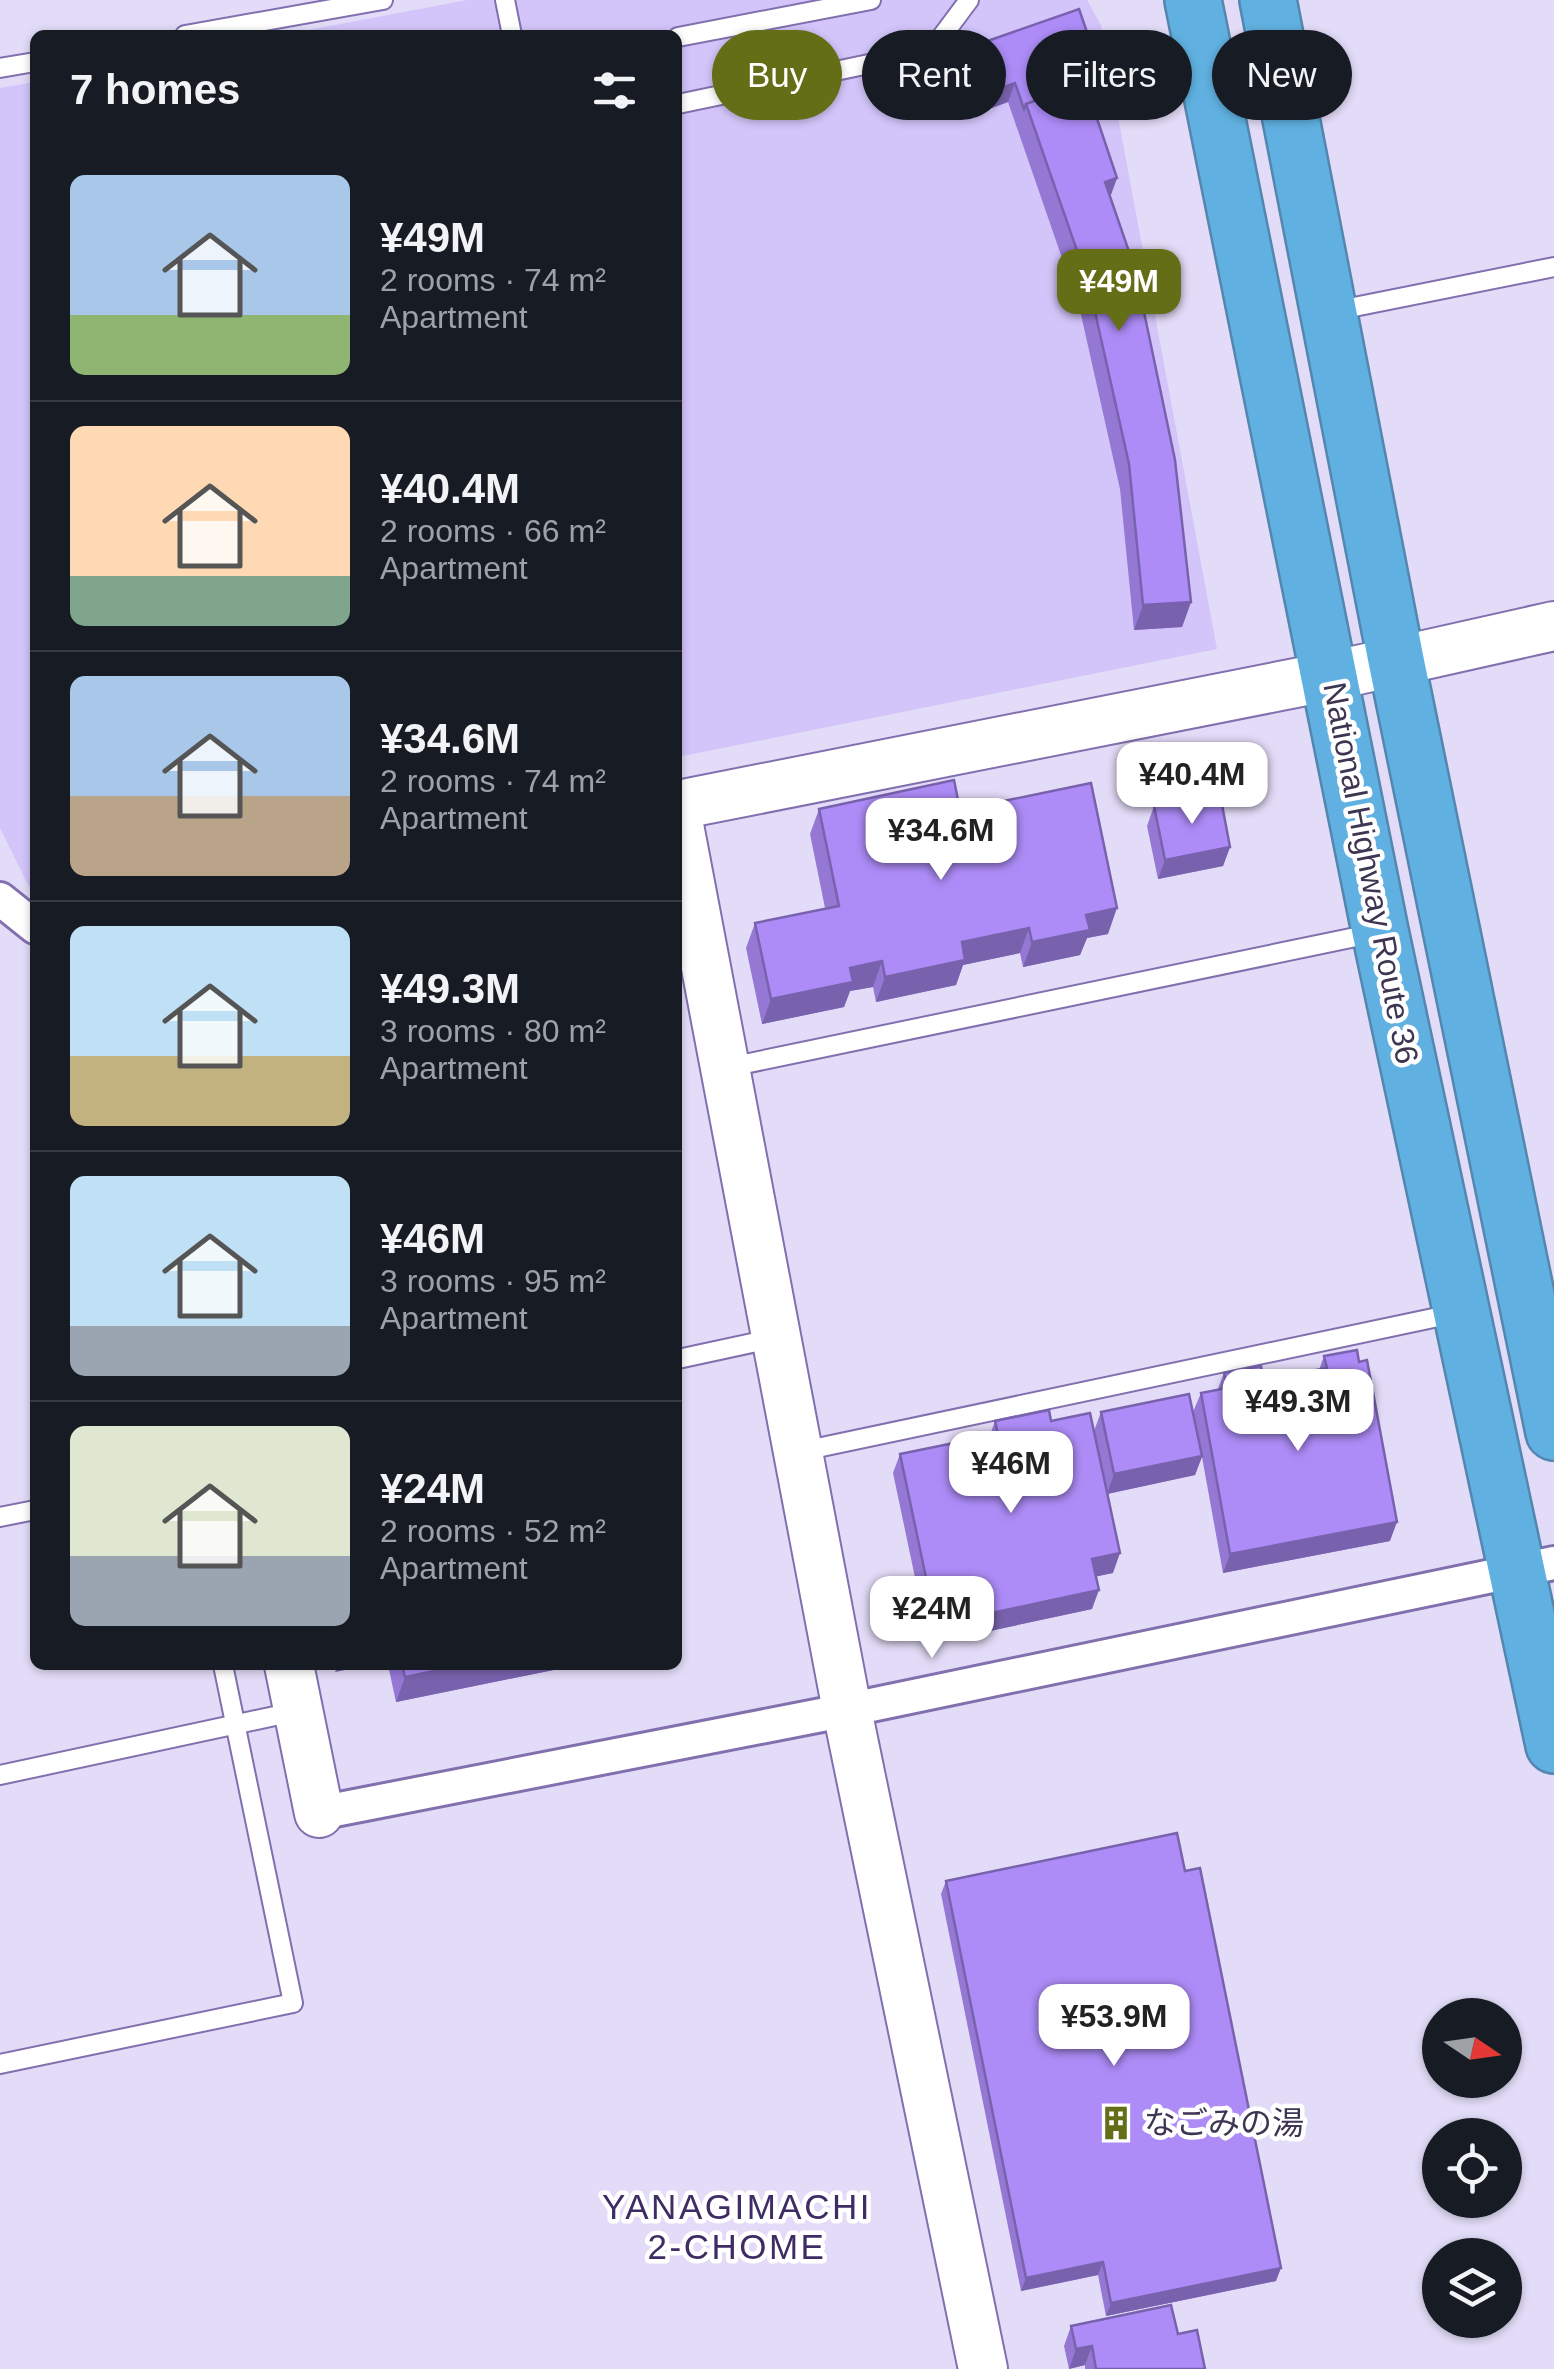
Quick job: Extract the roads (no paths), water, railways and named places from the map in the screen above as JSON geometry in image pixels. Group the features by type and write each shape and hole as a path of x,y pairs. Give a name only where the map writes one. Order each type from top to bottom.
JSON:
{"highway":[{"name":"National Highway Route 36","path":"1194,0 1380,932 1463,1312 1536,1566 1554,1745"},
{"name":"National Highway Route 36","path":"1268,0 1396,660 1554,1432"}],"street":[{"path":"682,804 1331,676 1554,626"},
{"path":"682,849 699,971 724,1068 847,1710 983,2369"},
{"path":"0,899 30,923"},
{"path":"290,1670 319,1813 847,1710 1536,1566"}],"lane":[{"path":"214,30 383,0"},
{"path":"506,0 511,30"},
{"path":"682,35 871,0"},
{"path":"682,103 931,51 969,0"},
{"path":"0,68 30,63"},
{"path":"1328,312 1554,267"},
{"path":"724,1068 1380,932"},
{"path":"797,1452 1463,1312"},
{"path":"682,1358 776,1338"},
{"path":"0,1517 30,1511"},
{"path":"0,2064 293,2003 224,1670"},
{"path":"0,1775 298,1712"}],"place":[{"name":"なごみの湯","path":"1116,2123"}],"district":[{"name":"YANAGIMACHI 2-CHOME","path":"737,2226"}]}
